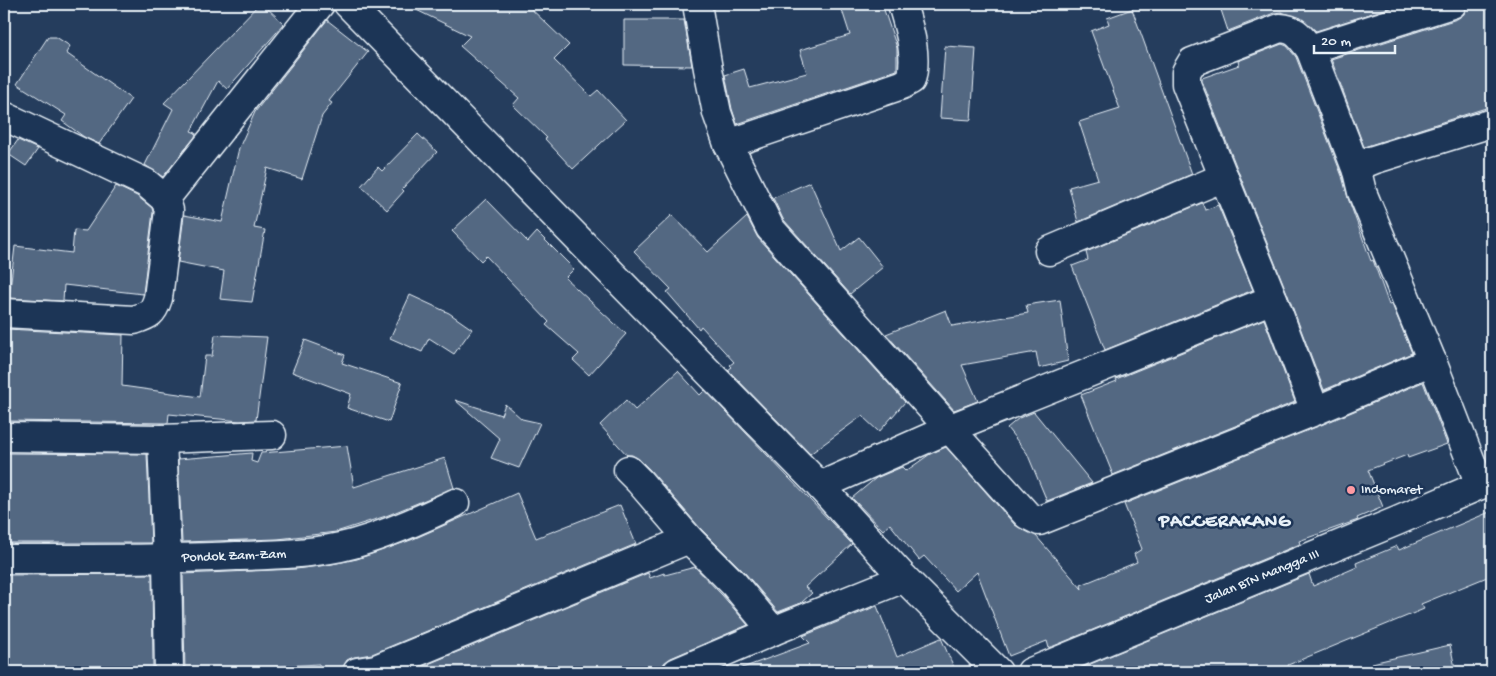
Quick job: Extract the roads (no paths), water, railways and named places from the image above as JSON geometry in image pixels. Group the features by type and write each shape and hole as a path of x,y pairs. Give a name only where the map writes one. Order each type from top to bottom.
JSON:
{"street":[{"path":"165,199 320,4"},
{"path":"348,4 820,486 904,578 998,672"},
{"path":"697,4 717,113 728,144 770,228 1028,515 1039,521 1315,411 1432,361"},
{"path":"728,144 902,85 911,80 914,69 911,33 902,4"},
{"path":"1310,50 1452,4"},
{"path":"1315,411 1273,300 1186,84 1186,72 1192,62 1280,28 1291,29 1299,34 1310,50 1357,171 1362,192 1432,361 1486,482"},
{"path":"4,116 146,183 165,199 169,210 158,298 154,310 148,315 134,320 4,313"},
{"path":"1357,171 1363,164 1373,160 1492,123"},
{"path":"1049,251 1224,178"},
{"path":"820,486 951,428 1273,300"},
{"path":"4,437 162,439 272,435"},
{"path":"162,439 169,672"},
{"path":"628,470 689,539 734,584 773,631"},
{"name":"Jalan BTN Mangga III","path":"1031,672 1397,521 1486,482"},
{"name":"Pondok Zam-Zam","path":"4,559 167,559 278,554 352,544 425,518 455,503"},
{"path":"357,672 376,669 689,539"},
{"path":"678,672 904,578"}],"place":[{"name":"Indomaret","path":"1351,490"}],"district":[{"name":"PACCERAKANG","path":"1225,522"}]}
